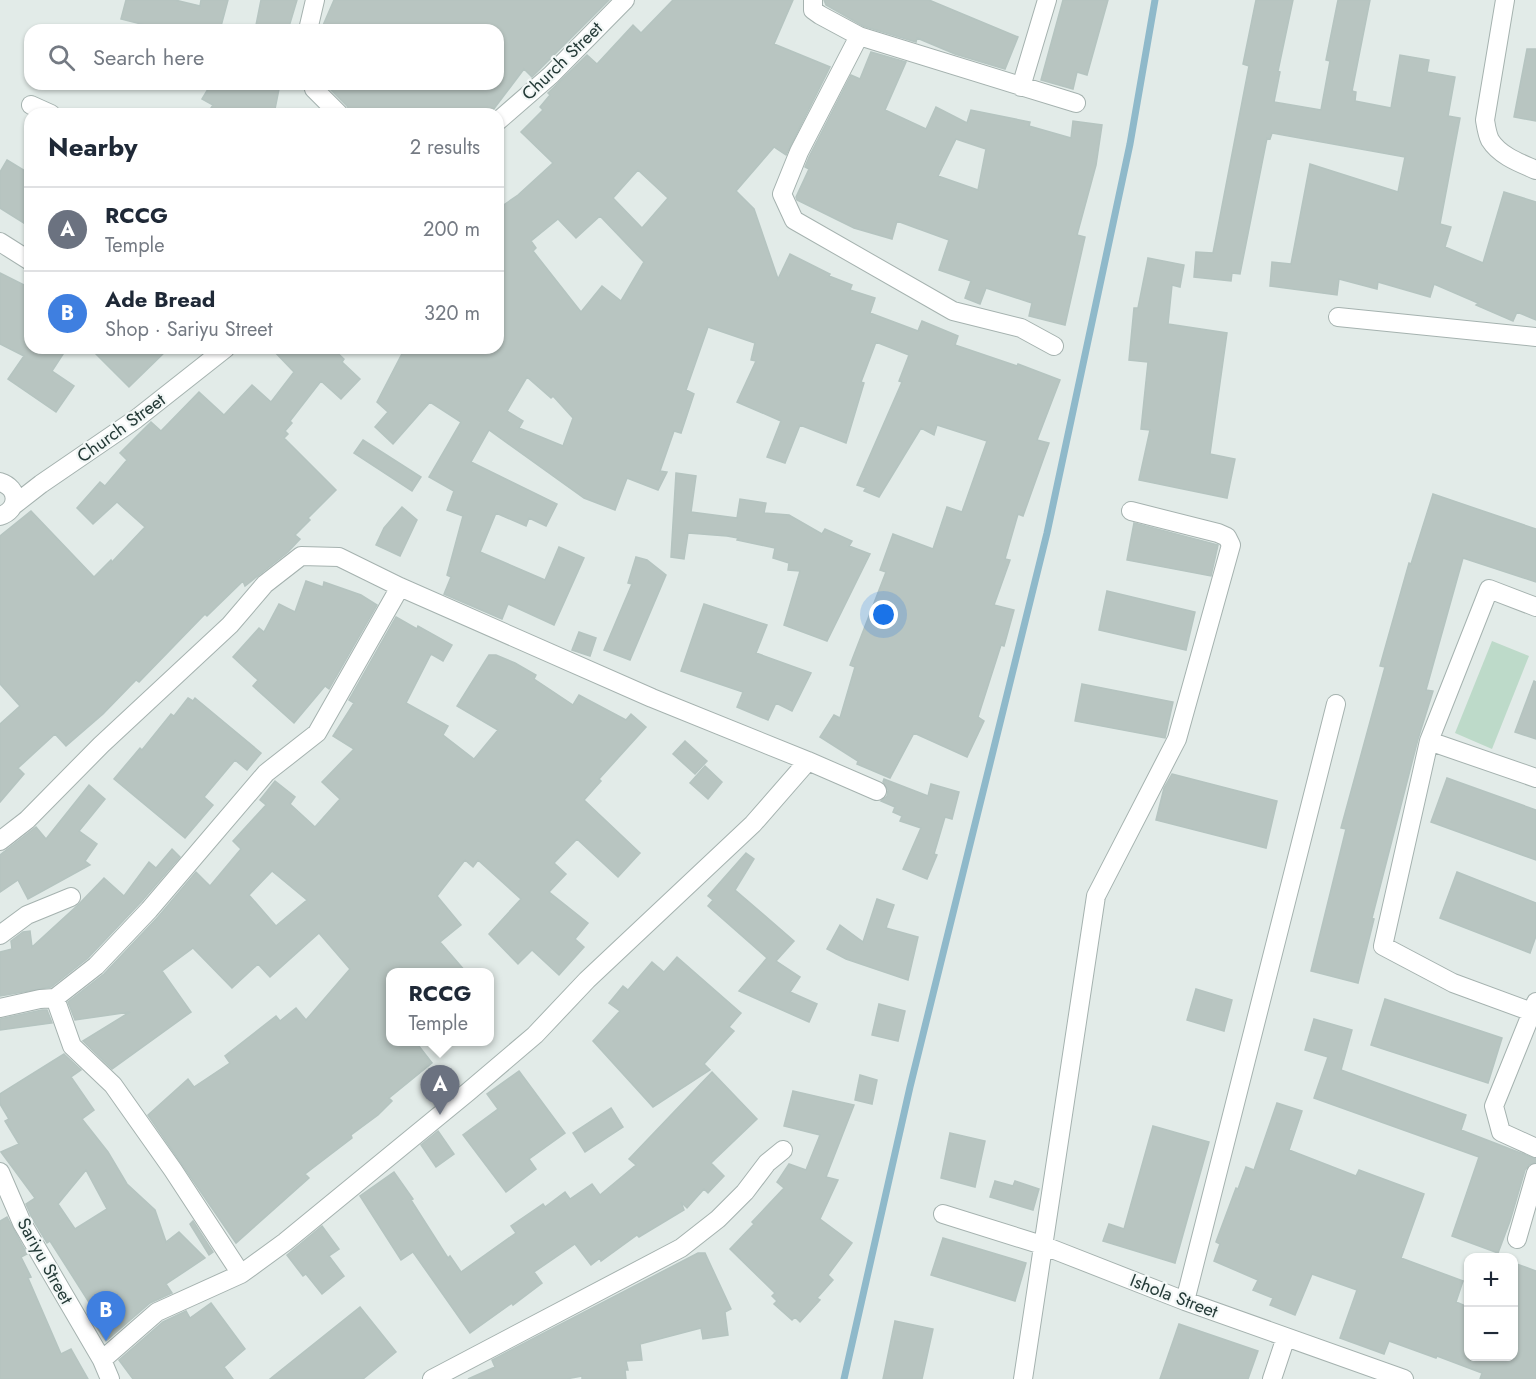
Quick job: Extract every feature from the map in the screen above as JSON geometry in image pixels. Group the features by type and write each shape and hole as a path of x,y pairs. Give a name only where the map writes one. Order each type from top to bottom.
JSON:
{"street":[{"path":"309,24 315,0"},
{"name":"Church Street","path":"504,116 552,75 625,0"},
{"path":"813,0 813,10 859,36 1076,103"},
{"path":"1021,87 1047,0"},
{"path":"1505,0 1485,120 1489,139 1501,152 1536,170"},
{"path":"859,36 799,152 782,194 794,219 953,311 1021,328 1053,346"},
{"path":"315,90 333,108"},
{"path":"31,105 38,108"},
{"path":"0,242 24,257"},
{"path":"1338,317 1536,337"},
{"name":"Church Street","path":"7,511 40,484 136,419 218,354"},
{"path":"0,482 11,489 15,496 7,511"},
{"path":"1023,1379 1096,896 1177,739 1231,545 1227,537 1218,533 1131,511"},
{"path":"0,841 27,820 101,745 230,625 265,584 301,556 339,557 400,587 652,698 807,760 877,791"},
{"path":"0,1008 55,998 96,966 149,910 266,773 317,733 400,587"},
{"path":"1536,607 1489,589 1429,741 1383,946 1453,983 1534,1007 1494,1106 1501,1132 1536,1148"},
{"path":"1185,1301 1336,704"},
{"path":"1429,741 1536,778"},
{"path":"102,1360 157,1312 241,1274 285,1242 535,1035 587,980 753,824 807,760"},
{"path":"0,935 27,915 71,897"},
{"path":"55,998 72,1046 113,1085 173,1170 241,1274"},
{"path":"432,1379 681,1248 718,1219 745,1192 767,1163 783,1150"},
{"name":"Sariyu Street","path":"0,1172 22,1223 102,1360 110,1379"},
{"path":"1517,1239 1536,1173"},
{"name":"Ishola Street","path":"943,1214 1042,1245 1185,1301 1404,1379"},
{"path":"1272,1379 1286,1337"}],"green space":[{"path":"1492,641 1529,656 1492,749 1455,733"}],"building":[{"path":"126,0 175,0 200,6 201,0 228,0 222,24 141,24 121,19"},
{"path":"261,0 297,0 290,24 256,24"},
{"path":"334,0 609,0 532,77 524,69 495,108 348,108 331,90 504,90 504,24 324,24"},
{"path":"673,0 793,0 774,44 830,67 786,155 774,147 736,191 754,209 778,279 790,254 830,274 829,276 852,285 850,290 875,298 870,313 918,331 922,321 958,336 955,345 1017,366 1018,364 1060,380 1037,440 1049,443 1023,516 1018,514 1005,559 1010,560 994,605 1014,610 1004,646 1001,645 978,717 984,721 967,757 914,733 890,778 857,764 858,761 820,737 834,715 840,718 855,667 850,665 886,572 880,570 893,534 933,549 947,507 962,512 987,441 937,425 934,435 921,428 879,497 864,491 866,488 857,485 902,382 899,381 909,355 876,342 861,382 864,383 846,443 800,425 785,463 767,457 781,421 737,402 756,361 751,360 755,343 708,327 686,390 694,394 681,433 674,431 660,471 667,472 658,490 627,478 615,510 584,498 489,430 471,462 557,504 546,526 529,518 526,526 496,513 480,552 545,580 559,547 584,558 554,625 508,604 502,619 444,594 451,577 447,575 463,516 447,510 454,491 429,477 461,422 430,402 393,444 375,427 388,412 377,402 402,354 504,354 504,205 553,163 521,132 543,110 540,107 550,95 548,93 587,55 597,64 633,25 641,33","holes":["638,170 668,198 642,228 613,198","600,216 644,262 621,301 602,286 581,312 533,251 536,248 531,241 558,219 576,238","527,377 551,398 553,396 573,418 563,446 519,428 523,421 507,411"]},
{"path":"824,0 929,0 1018,37 1005,69 955,54 917,38 916,42 863,26 826,5"},
{"path":"1063,0 1108,0 1087,75 1077,72 1073,89 1041,80"},
{"path":"1256,0 1293,0 1274,102 1321,110 1330,61 1326,60 1338,0 1370,0 1352,91 1356,92 1355,101 1391,108 1400,55 1429,60 1427,72 1455,77 1448,116 1460,118 1440,224 1451,227 1445,247 1483,263 1504,192 1536,202 1536,320 1517,312 1513,321 1434,284 1430,297 1378,282 1377,289 1339,279 1337,295 1270,286 1272,262 1291,264 1310,164 1398,192 1405,157 1272,133 1270,139 1267,138 1240,274 1232,273 1231,281 1194,277 1196,252 1213,253 1249,66 1243,64"},
{"path":"1527,49 1536,49 1536,121 1514,117"},
{"path":"871,52 906,62 885,110 926,129 936,107 967,123 971,110 1030,122 1029,126 1071,138 1073,121 1102,125 1096,165 1077,235 1085,237 1065,325 1029,316 1032,303 986,288 980,304 965,298 971,281 939,270 949,240 897,221 892,239 854,228 797,200 796,197 809,169 805,167 809,157 851,75 860,79","holes":["956,139 986,149 978,190 938,176"]},
{"path":"207,90 279,90 275,108 211,108 213,105 202,99"},
{"path":"7,160 24,170 24,223 0,208 0,172"},
{"path":"1148,258 1184,265 1180,287 1172,285 1168,324 1227,333 1210,454 1235,459 1227,498 1139,480 1150,430 1141,429 1148,362 1129,360 1134,308 1138,308"},
{"path":"0,273 24,285 24,354 63,354 52,371 74,386 56,412 8,379 24,356 0,344"},
{"path":"96,354 163,354 129,387"},
{"path":"277,354 339,354 344,359 342,362 360,379 341,399 321,381 285,431 288,434 284,438 336,490 308,518 310,520 295,535 300,539 288,552 245,586 243,581 207,616 205,614 139,682 136,680 103,714 66,746 55,734 18,768 24,774 0,802 0,724 20,706 0,684 0,536 31,511 94,577 111,560 112,562 145,527 117,502 93,524 77,508 100,482 105,486 127,460 120,453 151,422 161,431 199,392 224,415 252,385 271,402 294,372"},
{"path":"363,440 421,477 412,491 354,453"},
{"path":"676,473 696,476 691,512 737,518 740,499 766,503 764,513 789,515 822,534 825,529 852,541 849,546 870,554 827,641 784,625 800,571 788,570 789,563 773,558 775,548 727,536 688,533 684,559 671,557"},
{"path":"1433,494 1536,529 1536,582 1463,558 1426,690 1433,691 1418,739 1372,918 1374,919 1358,983 1311,971 1346,829 1341,828 1385,667 1380,666 1409,563 1411,564"},
{"path":"402,507 417,520 400,556 376,545 384,528"},
{"path":"1134,523 1218,545 1211,576 1127,560"},
{"path":"636,557 647,560 666,575 630,660 604,650 632,584 628,583"},
{"path":"306,581 323,587 324,582 361,595 377,605 329,689 325,686 294,723 253,686 258,680 233,657 259,628 264,632 279,604 295,612"},
{"path":"1107,591 1195,612 1186,650 1099,630"},
{"path":"704,604 767,625 756,653 811,673 792,711 776,703 768,720 737,707 743,692 681,671"},
{"path":"396,617 452,645 443,661 431,654 406,703 448,726 443,735 474,759 498,730 457,706 489,655 496,655 515,663 536,675 534,679 573,705 579,695 626,720 631,714 646,727 599,779 601,781 584,800 640,853 618,877 577,839 554,863 566,874 549,892 588,923 575,939 584,947 559,975 532,950 518,964 489,934 521,899 478,860 473,867 465,860 437,896 461,925 440,942 463,968 386,968 386,1046 419,1046 432,1063 389,1098 392,1101 378,1115 351,1135 352,1138 305,1174 309,1178 236,1243 148,1115 188,1079 194,1087 230,1063 225,1056 276,1016 280,1021 296,1008 306,1020 350,969 319,933 270,977 258,964 232,988 193,948 162,971 191,1012 112,1069 83,1041 130,1012 75,1020 68,1002 104,974 158,917 196,872 210,886 241,849 233,841 266,805 260,800 275,781 295,797 290,804 315,827 340,799 322,782 354,749 333,736 354,703 349,700","holes":["272,871 307,900 276,926 249,895"]},
{"path":"579,632 596,638 590,656 572,650"},
{"path":"1534,681 1536,682 1536,739 1515,732"},
{"path":"1082,684 1173,702 1165,738 1075,721"},
{"path":"188,698 193,701 195,698 261,753 247,770 235,760 204,797 213,805 185,838 114,779 140,748 142,750 171,714 174,716"},
{"path":"685,741 707,761 695,774 673,754"},
{"path":"705,766 722,782 708,799 690,783"},
{"path":"1172,774 1277,801 1266,848 1156,820 1164,788"},
{"path":"1447,778 1536,810 1536,860 1431,822"},
{"path":"884,779 928,796 931,784 959,792 952,819 945,817 934,854 937,855 927,879 903,869 921,828 900,821 902,816 893,812 895,807 881,801 887,796 888,790 883,782"},
{"path":"89,785 105,799 79,831 97,844 85,861 90,865 28,899 18,880 0,892 0,855 36,827 46,839"},
{"path":"172,849 180,857 88,958 51,987 0,996 0,952 12,949 11,941 23,932 30,931 32,947 104,878 124,896 149,862 156,868"},
{"path":"746,853 754,859 735,890 794,941 776,961 800,977 790,992 817,1004 809,1022 739,991 767,958 708,906 713,900 708,896"},
{"path":"1457,872 1536,903 1536,936 1530,953 1440,918"},
{"path":"877,899 894,905 886,928 918,937 908,980 846,959 827,949 840,925 863,942"},
{"path":"677,957 741,1013 729,1027 734,1031 704,1064 710,1070 653,1107 593,1041 620,1011 609,1003 623,986 628,990 652,962 664,972"},
{"path":"1196,989 1232,1000 1224,1031 1187,1020"},
{"path":"1385,999 1502,1038 1488,1083 1371,1045"},
{"path":"879,1004 905,1011 898,1041 872,1035"},
{"path":"47,1010 52,1023 0,1030 0,1019"},
{"path":"1314,1019 1352,1030 1341,1070 1466,1115 1461,1130 1536,1159 1536,1162 1525,1170 1498,1253 1452,1236 1479,1157 1314,1098 1328,1057 1305,1050"},
{"path":"64,1054 81,1070 71,1077 94,1110 82,1119 108,1152 127,1184 155,1210 166,1242 179,1232 205,1258 166,1284 172,1293 150,1303 106,1341 92,1320 99,1318 50,1241 47,1243 32,1218 26,1204 35,1198 1,1152 19,1144 5,1121 9,1119 0,1104 0,1094","holes":["86,1170 107,1209 75,1229 58,1204"]},
{"path":"519,1071 565,1133 529,1159 536,1169 506,1192 463,1135 498,1109 487,1094"},
{"path":"712,1072 757,1119 711,1163 724,1176 708,1193 704,1189 687,1208 681,1202 684,1210 639,1237 637,1235 601,1261 600,1258 591,1265 575,1244 534,1272 542,1283 470,1333 413,1252 401,1260 360,1196 394,1172 448,1258 450,1256 461,1272 516,1233 511,1226 543,1204 545,1207 565,1192 570,1199 592,1184 600,1195 636,1165 629,1159"},
{"path":"860,1075 877,1080 872,1104 855,1100"},
{"path":"793,1091 854,1105 826,1177 838,1180 820,1219 852,1243 828,1275 833,1280 817,1298 820,1300 800,1322 795,1317 792,1320 774,1304 777,1301 772,1296 775,1293 730,1249 784,1188 777,1182 789,1164 806,1170 820,1135 784,1126"},
{"path":"1277,1103 1302,1111 1289,1150 1356,1176 1359,1170 1424,1194 1401,1258 1463,1281 1456,1302 1464,1305 1464,1361 1518,1361 1518,1264 1536,1271 1536,1379 1480,1379 1482,1373 1389,1341 1384,1354 1340,1338 1357,1290 1312,1274 1295,1315 1270,1305 1273,1298 1253,1290 1258,1280 1214,1261 1220,1244 1216,1242 1236,1188 1238,1189 1246,1167 1254,1170"},
{"path":"611,1108 623,1127 585,1152 573,1133"},
{"path":"1153,1126 1209,1142 1175,1263 1103,1241 1109,1224 1124,1229"},
{"path":"438,1131 454,1154 436,1167 421,1145"},
{"path":"950,1133 985,1141 975,1187 941,1178"},
{"path":"995,1181 1013,1186 1015,1181 1039,1189 1033,1210 990,1197"},
{"path":"7,1217 27,1254 21,1257 31,1277 28,1278 61,1354 71,1349 88,1379 0,1379 0,1221"},
{"path":"193,1221 213,1252 209,1255 190,1224"},
{"path":"322,1226 339,1249 329,1256 344,1276 322,1294 306,1274 303,1276 287,1255"},
{"path":"943,1238 1026,1263 1015,1301 931,1275"},
{"path":"698,1253 705,1253 731,1309 725,1312 728,1335 703,1339 701,1328 640,1344 642,1360 626,1361 628,1370 625,1370 626,1379 582,1379 582,1376 566,1379 468,1379 495,1367 492,1360"},
{"path":"211,1303 245,1349 224,1367 233,1379 133,1379 119,1360 163,1322 186,1311 190,1318"},
{"path":"360,1307 396,1352 363,1379 270,1379"},
{"path":"895,1321 933,1329 922,1379 883,1379"},
{"path":"1179,1324 1258,1351 1248,1379 1160,1379"}],"waterway":[{"path":"844,1379 910,1087 1047,533 1130,144 1155,0"}],"place":[{"name":"RCCG","path":"440,1115"},
{"name":"Ade Bread","path":"106,1341"}]}
